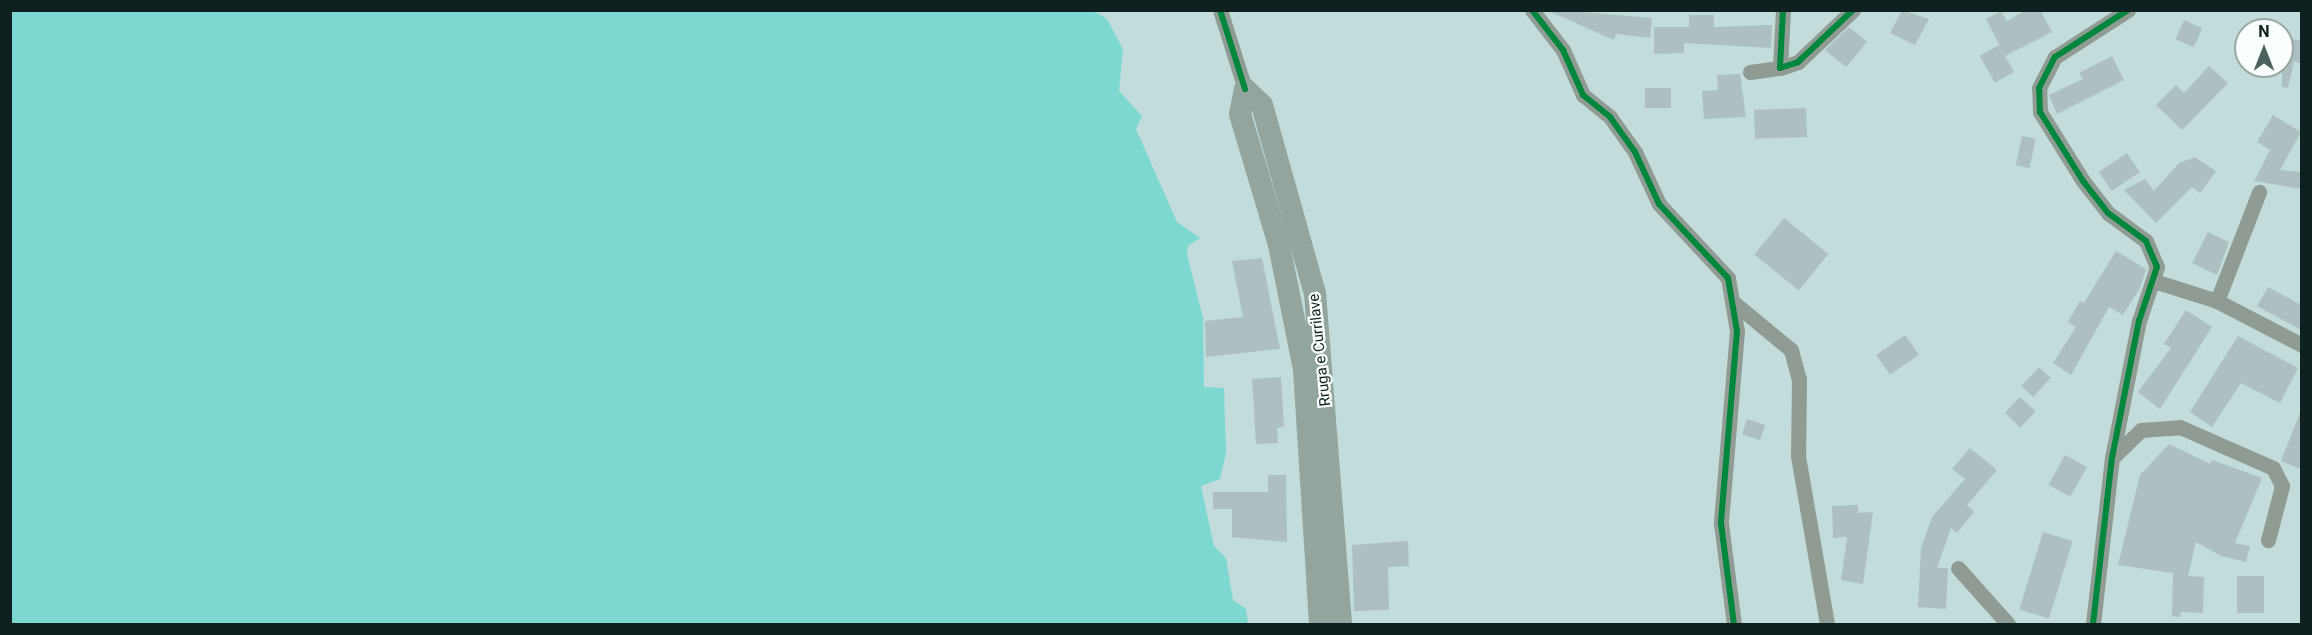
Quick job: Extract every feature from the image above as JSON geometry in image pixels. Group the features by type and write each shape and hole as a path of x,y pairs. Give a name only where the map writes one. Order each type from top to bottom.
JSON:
{"main road":[{"name":"Rruga e Currilave","path":"1245,89 1240,114 1279,245 1304,369 1320,624"},
{"name":"Rruga e Currilave","path":"1245,89 1262,105 1315,293 1341,624"}],"street":[{"name":"Rruga e Currilave","path":"1220,10 1245,89"},
{"path":"1532,10 1563,50 1583,95 1623,134 1659,204 1728,278 1737,331 1720,523 1734,624"},
{"path":"1780,68 1784,10"},
{"path":"1750,72 1780,68 1798,62 1853,10"},
{"path":"2093,624 2112,458 2139,321 2157,267 2146,241 2108,213 2040,112 2044,71 2055,57 2128,10"},
{"path":"2217,301 2259,192"},
{"path":"2154,281 2217,301 2301,345"},
{"path":"1733,302 1791,351 1799,379 1798,456 1827,624"},
{"path":"2112,458 2141,430 2180,427 2272,468 2282,486 2268,540"},
{"path":"1958,568 2008,624"}],"water":[{"path":"10,11 1094,11 1107,19 1123,49 1119,91 1142,116 1136,129 1177,222 1200,238 1188,246 1187,254 1203,318 1204,387 1224,388 1226,453 1220,479 1201,486 1214,546 1226,558 1233,600 1246,609 1248,624 11,624"}],"building":[{"path":"1559,10 1652,18 1650,38 1616,34 1614,40 1551,12"},
{"path":"1902,10 1929,19 1915,45 1890,33"},
{"path":"2026,10 2040,10 2052,32 2005,56 1986,19 2001,11 2007,21"},
{"path":"1689,15 1714,15 1714,27 1772,25 1771,48 1684,43 1684,53 1654,54 1654,27 1689,27"},
{"path":"2184,20 2202,28 2194,47 2175,39"},
{"path":"1849,27 1867,42 1846,67 1825,50"},
{"path":"2294,39 2301,41 2301,64 2294,61"},
{"path":"1999,45 2014,72 1995,83 1980,56"},
{"path":"2112,56 2124,80 2057,114 2049,95 2083,79 2079,73"},
{"path":"2209,66 2228,83 2182,130 2156,105 2176,85 2184,93"},
{"path":"1740,74 1746,117 1704,119 1702,91 1718,90 1717,75"},
{"path":"2282,78 2290,78 2288,88 2282,87"},
{"path":"1645,88 1671,88 1671,108 1645,108"},
{"path":"1806,108 1807,137 1755,139 1754,110"},
{"path":"2273,115 2301,132 2280,170 2301,172 2301,189 2254,181 2270,150 2257,142"},
{"path":"2022,136 2036,139 2029,168 2016,165"},
{"path":"2127,153 2140,172 2112,191 2099,172"},
{"path":"2195,157 2216,171 2200,193 2192,187 2156,223 2124,190 2145,179 2154,191 2179,163"},
{"path":"1784,218 1828,254 1799,290 1754,255"},
{"path":"2208,232 2229,242 2217,275 2192,263"},
{"path":"2116,251 2146,269 2140,288 2123,315 2109,307 2071,375 2053,363 2076,327 2068,322 2080,301 2084,303"},
{"path":"1262,258 1280,349 1206,357 1205,321 1243,317 1232,261"},
{"path":"2268,287 2301,305 2301,330 2257,306"},
{"path":"2186,310 2212,327 2160,409 2138,392 2171,348 2164,344"},
{"path":"1905,335 1919,355 1890,375 1876,355"},
{"path":"2238,336 2298,368 2280,403 2241,383 2212,427 2190,412"},
{"path":"2039,367 2051,378 2033,397 2021,386"},
{"path":"1281,377 1284,427 1277,428 1278,443 1256,444 1252,379"},
{"path":"2020,397 2035,411 2020,427 2005,413"},
{"path":"2301,410 2301,469 2281,461"},
{"path":"1747,419 1765,425 1760,440 1742,434"},
{"path":"2169,444 2210,464 2212,460 2262,478 2235,543 2250,546 2246,562 2221,556 2196,542 2188,576 2204,577 2203,613 2181,612 2180,617 2172,616 2173,573 2118,565 2140,475"},
{"path":"1970,448 1997,470 1967,505 1974,512 1957,533 1951,528 1937,568 1948,568 1946,609 1918,607 1921,548 1932,517 1965,479 1952,469"},
{"path":"2065,455 2087,467 2070,497 2049,485"},
{"path":"1268,475 1286,475 1287,542 1232,537 1232,509 1213,509 1213,492 1268,492"},
{"path":"1858,505 1858,513 1873,512 1863,584 1841,580 1847,537 1833,538 1832,506"},
{"path":"2043,532 2073,541 2049,619 2019,609"},
{"path":"1408,541 1409,566 1388,567 1389,610 1354,611 1352,545"},
{"path":"2237,576 2264,576 2264,613 2237,613"}],"cycle path":[{"path":"1220,10 1245,89"},
{"path":"1532,10 1563,50 1583,95 1610,117 1635,152 1659,204 1728,278 1737,331 1721,523 1734,624"},
{"path":"1783,10 1780,68 1798,62 1853,10"},
{"path":"2093,624 2112,458 2139,321 2157,267 2146,241 2108,213 2083,181 2040,112 2039,88 2055,57 2128,10"}]}
